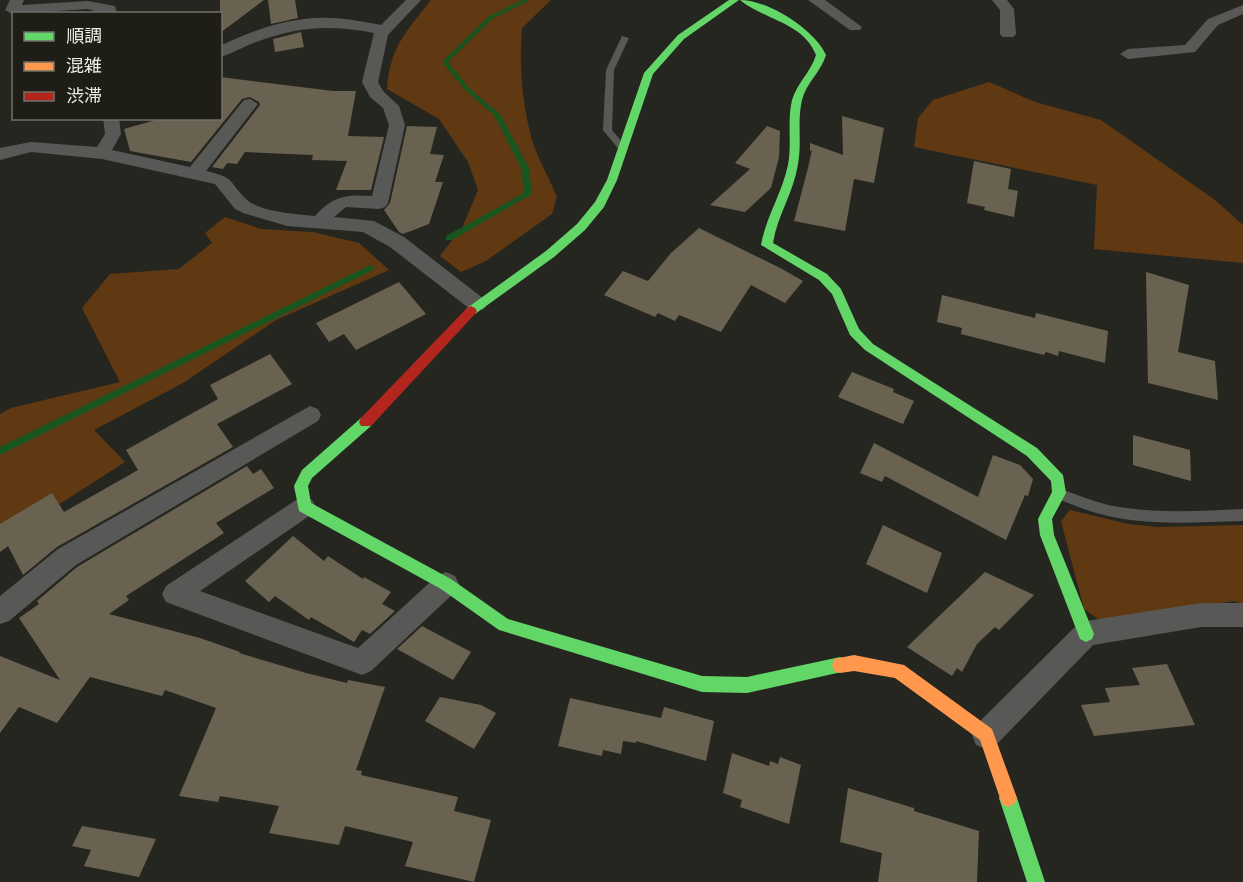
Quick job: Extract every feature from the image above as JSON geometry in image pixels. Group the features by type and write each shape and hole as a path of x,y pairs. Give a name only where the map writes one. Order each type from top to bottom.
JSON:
{"street":[{"path":"17,0 12,10 88,5 110,7"},
{"path":"321,221 333,206 342,201 379,203 397,125 391,106 376,94 370,82 381,34 414,0"},
{"path":"304,507 301,486 307,474 376,413 477,304 550,254 580,227 600,204 623,149 649,73 681,37 735,0"},
{"path":"744,0 798,28 819,49 821,55 819,63 802,86 796,100 797,138 793,169 770,225 767,244 823,277 837,292 854,332 869,347 1032,453 1058,479 1059,493 1045,519 1047,536 1086,634"},
{"path":"815,0 855,27"},
{"path":"999,0 1006,9 1008,34"},
{"path":"1128,54 1190,49 1213,22 1243,9"},
{"path":"222,51 239,41 309,24 327,22 384,30"},
{"path":"195,173 250,104"},
{"path":"102,153 113,134 111,120"},
{"path":"0,154 31,147 102,153 221,180 241,205 249,209 287,220 367,226 397,242 477,304"},
{"path":"0,612 67,557 310,415"},
{"path":"304,507 175,594 362,662 446,584"},
{"path":"304,507 446,584 504,626 702,684 747,685 854,663 898,671 986,735 1036,882"},
{"path":"986,735 1086,634 1200,615 1241,619"}],"lane":[{"path":"623,149 607,130 610,70 625,38"},
{"path":"1059,493 1086,506 1149,518 1243,514"}],"shaded area":[{"path":"431,0 551,0 522,28 521,56 522,84 532,140 557,197 552,214 486,261 461,272 440,256 463,226 478,190 468,162 439,119 387,89 396,51 407,31"},
{"path":"989,82 1035,102 1101,120 1215,200 1243,225 1243,263 1094,249 1097,185 914,147 918,118 933,100"},
{"path":"225,217 261,229 313,232 359,243 389,270 276,320 183,383 94,430 125,462 58,505 0,534 0,414 11,408 120,382 82,308 110,274 179,269 212,243 205,233"},
{"path":"1070,510 1128,524 1158,527 1243,525 1243,604 1234,601 1101,621 1084,609 1061,521"}],"building":[{"path":"220,0 264,0 222,32 222,12 220,12"},
{"path":"268,0 295,0 298,18 271,24"},
{"path":"301,32 304,47 275,52 273,39"},
{"path":"222,77 333,91 356,91 348,136 384,137 371,190 336,190 347,161 312,160 313,155 245,152 237,164 227,163 223,169 212,167 260,105 250,97 242,99 191,162 130,151 124,129 156,120 222,120"},
{"path":"842,116 884,128 874,183 854,179 845,231 794,221 812,150 810,151 810,143 843,155"},
{"path":"407,126 437,127 430,154 444,155 435,182 443,182 429,224 403,234 399,232 384,210 390,203"},
{"path":"767,126 780,131 779,157 771,188 745,212 710,205 750,169 735,163"},
{"path":"974,161 1011,169 1008,189 1018,191 1014,217 984,210 985,207 967,203"},
{"path":"699,228 803,281 785,303 751,285 721,332 679,315 675,321 658,313 655,317 604,295 623,271 648,281 671,253"},
{"path":"1146,272 1189,285 1178,352 1215,361 1218,400 1148,383"},
{"path":"399,282 426,314 356,350 344,334 329,342 316,323"},
{"path":"942,295 1035,318 1036,313 1108,331 1105,363 1059,351 1058,356 1046,352 1044,355 961,334 962,328 937,322"},
{"path":"270,354 292,384 217,424 233,447 57,547 23,575 8,546 0,552 0,524 52,493 64,512 138,470 126,450 218,399 210,385"},
{"path":"852,372 894,389 893,392 914,401 903,424 838,397"},
{"path":"1133,435 1190,450 1191,481 1133,465"},
{"path":"874,443 978,497 993,455 1020,465 1033,479 1028,496 1025,495 1006,540 885,476 882,482 860,473"},
{"path":"247,466 253,474 261,469 274,488 216,523 224,533 126,596 129,600 109,614 200,638 239,653 306,673 347,683 348,680 385,687 356,770 362,771 361,775 458,797 454,811 491,820 474,882 405,866 413,842 345,826 339,845 269,833 279,806 220,796 218,802 179,796 216,708 165,690 162,696 90,677 57,723 19,707 0,733 0,656 60,680 19,618 39,604 37,601 77,567"},
{"path":"883,525 942,553 927,593 866,564"},
{"path":"293,536 324,561 328,556 363,579 364,577 391,592 382,604 395,611 370,634 362,630 354,642 311,617 309,620 275,596 269,602 245,581"},
{"path":"985,572 1034,595 999,630 995,627 977,644 962,672 957,668 952,676 907,647"},
{"path":"422,626 471,652 453,680 397,649"},
{"path":"1167,664 1195,725 1094,736 1081,705 1110,702 1105,688 1140,685 1132,668"},
{"path":"440,697 481,705 496,713 474,749 425,721"},
{"path":"570,698 661,718 664,707 714,721 706,761 636,741 636,743 623,741 621,754 603,750 602,756 558,746"},
{"path":"732,753 769,766 770,761 778,764 780,757 801,765 789,824 740,807 742,800 723,793"},
{"path":"848,788 979,831 977,882 878,882 882,853 840,842"},
{"path":"82,826 156,839 139,877 84,866 91,850 72,846"}],"waterway":[{"path":"449,238 528,194 525,168 497,114 468,90 445,62 490,18 527,0"},
{"path":"0,451 370,268"}],"traffic: fast":[{"path":"471,311 550,254 581,227 600,204 612,180 649,73 681,37 735,0"},
{"path":"744,0 789,22 810,37 821,55 817,65 802,86 797,100 791,175 772,224 767,245 823,277 837,292 854,332 869,347 1032,452 1058,479 1059,493 1045,519 1047,535 1086,634"},
{"path":"366,422 307,474 301,486 304,507 446,584 504,625 702,684 747,685 840,665"},
{"path":"1008,798 1036,882"}],"traffic: slow":[{"path":"840,665 854,663 898,671 986,735 1008,798"}],"traffic: jam":[{"path":"366,422 471,311"}]}
